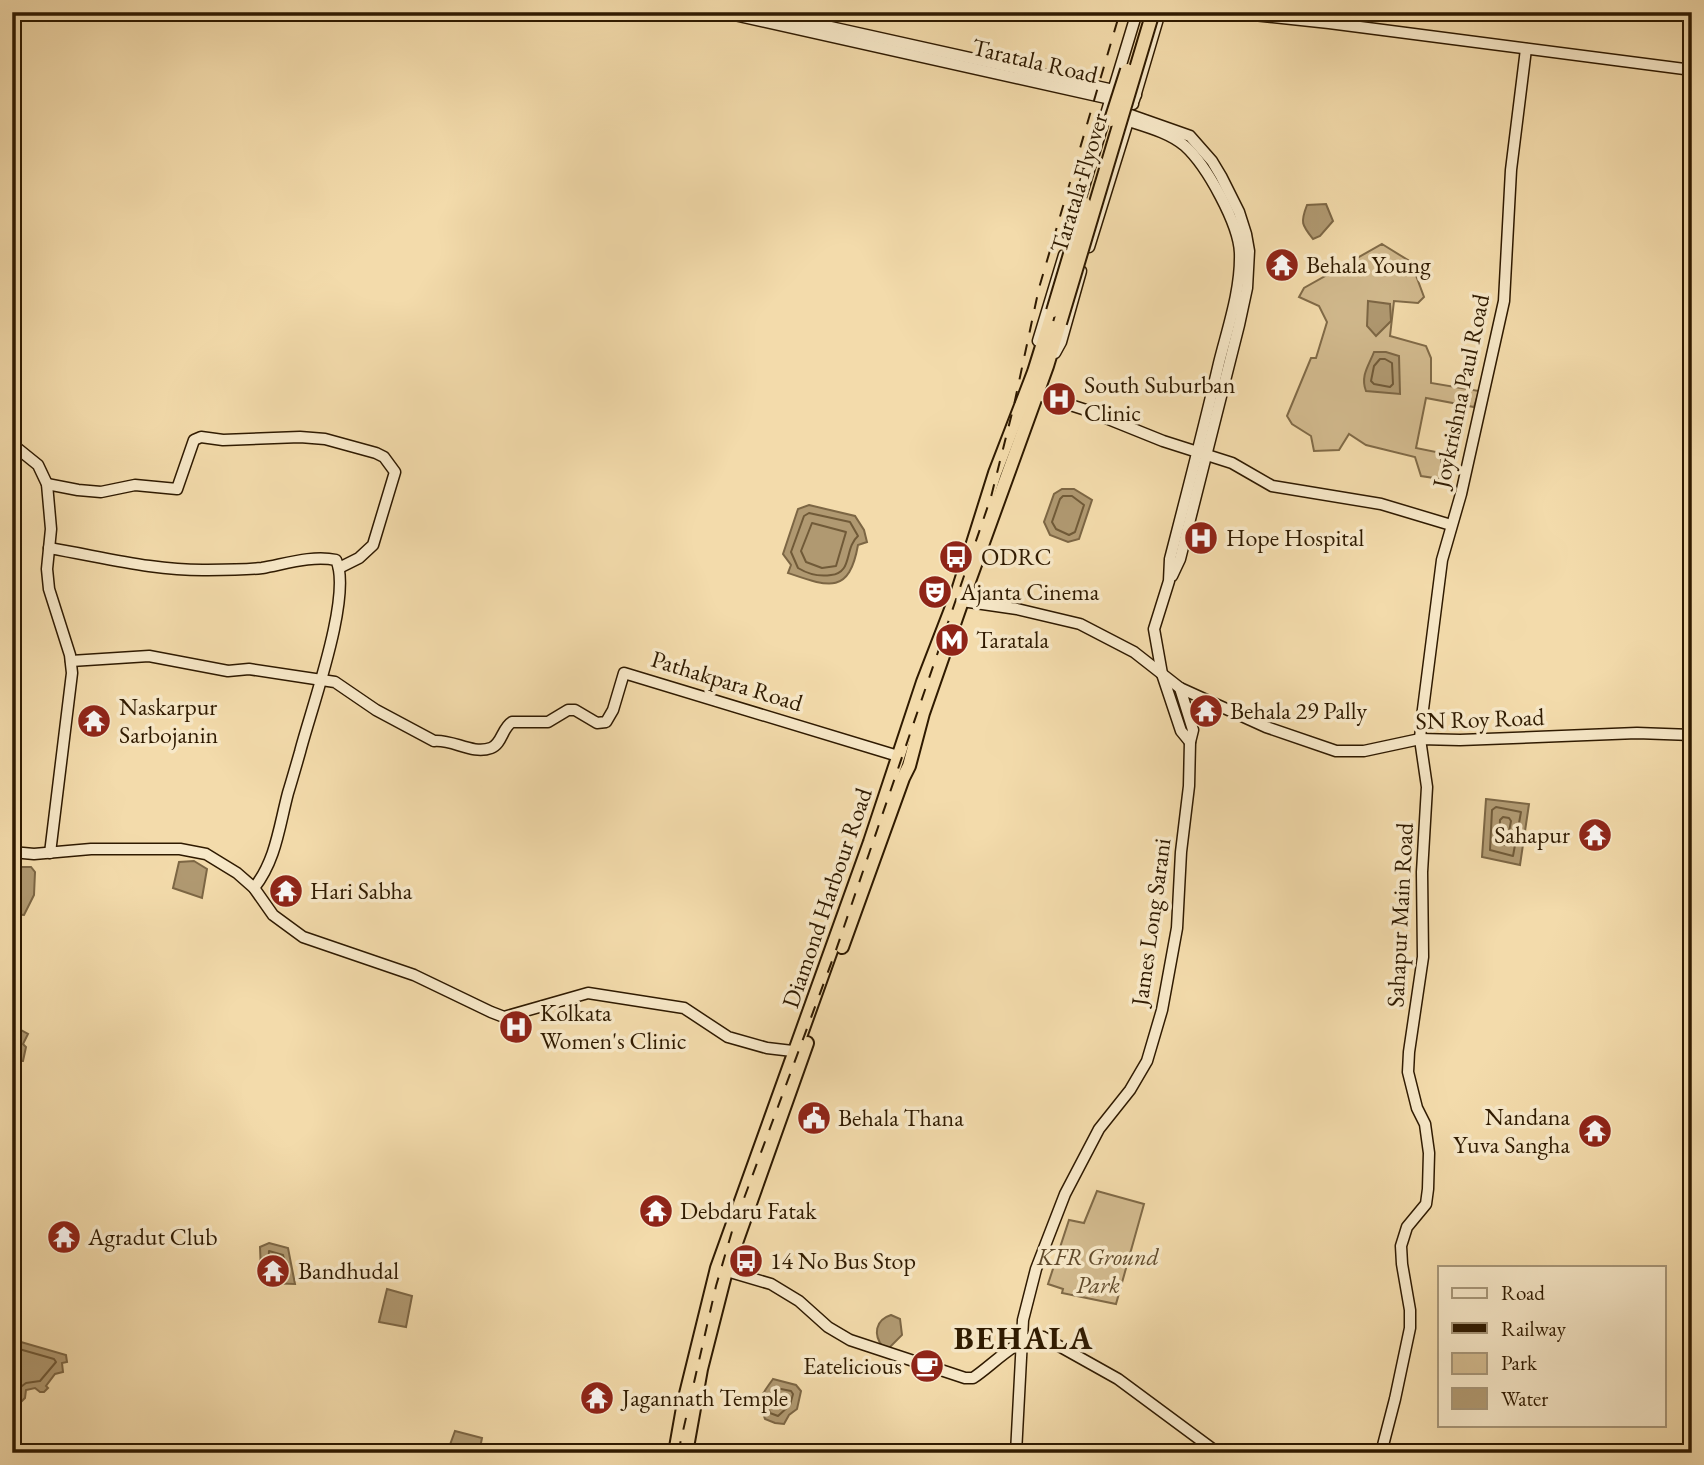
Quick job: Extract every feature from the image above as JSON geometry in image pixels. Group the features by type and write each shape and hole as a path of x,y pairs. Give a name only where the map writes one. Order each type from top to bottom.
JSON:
{"highway":[{"name":"Taratala Flyover","path":"1042,364 1053,311 1146,12"},
{"name":"Taratala Flyover","path":"1042,364 1060,323 1153,12"},
{"name":"Diamond Harbour Road","path":"675,1453 684,1402 721,1269 909,766 923,713 1018,442 1042,364"},
{"name":"Diamond Harbour Road","path":"800,1052 898,756 957,593 995,473 1032,393"},
{"name":"Diamond Harbour Road","path":"686,1453 721,1269"}],"street":[{"name":"Taratala Road","path":"721,12 1053,85 1110,103"},
{"path":"763,12 1087,83 1110,103 1132,109"},
{"path":"1138,12 1042,323 1035,350 1042,364 1061,342 1160,12"},
{"path":"1225,12 1307,20 1692,70"},
{"name":"Joykrishna Paul Road","path":"1420,740 1437,583 1461,494 1504,301 1511,170 1525,49"},
{"path":"1110,103 1132,109"},
{"name":"James Long Sarani","path":"1132,109 1186,146 1221,188 1246,234 1249,267 1239,325 1202,454 1180,559 1169,580 1154,629 1162,674 1181,731 1189,742"},
{"path":"1032,393 1232,463 1272,486 1381,504 1451,525"},
{"path":"47,484 101,492 135,485 177,489 194,440 198,437 223,440 300,437 347,443 384,457 395,471 373,545 359,558 339,568"},
{"path":"12,443 38,464 47,484 51,529 47,569 49,589 71,661 71,691 50,853"},
{"path":"49,548 181,570 244,570 326,558 336,560 339,568 338,595 322,680 289,792 281,830 264,875 254,888"},
{"name":"SN Roy Road","path":"962,601 1017,609 1080,624 1134,652 1180,688 1266,727 1346,753 1420,740 1637,733 1692,735"},
{"name":"Pathakpara Road","path":"71,661 149,656 228,671 249,669 342,684 376,710 434,741 445,740 475,750 491,748 512,722 548,722 568,710 575,710 597,723 606,722 613,710 624,673 898,756"},
{"name":"James Long Sarani","path":"1016,1453 1021,1342 1029,1290 1065,1194 1099,1129 1130,1090 1147,1061 1162,1010 1177,928 1181,852 1189,786 1189,742 1193,730 1180,688"},
{"name":"Sahapur Main Road","path":"1381,1453 1410,1328 1401,1246 1407,1227 1428,1197 1429,1153 1425,1124 1408,1072 1423,957 1422,872 1427,800 1420,740"},
{"path":"12,852 50,853 92,849 192,850 220,861 254,888 274,915 303,937 434,983 484,1010 505,1017 587,993 684,1009 728,1037 767,1048 800,1052"},
{"path":"721,1269 771,1284 788,1293 828,1327 850,1340 965,1378 973,1378 1021,1342 1031,1337 1042,1338 1118,1380 1218,1453"}],"green space":[{"path":"1382,244 1411,262 1424,297 1418,303 1394,301 1390,336 1426,346 1431,358 1431,383 1479,391 1474,407 1426,398 1416,448 1441,453 1441,479 1421,476 1415,457 1366,445 1349,434 1339,450 1314,451 1311,436 1292,424 1287,416 1311,358 1316,358 1327,322 1319,306 1299,297 1304,288"},
{"name":"KFR Ground Park","path":"1097,1191 1144,1204 1116,1304 1062,1293 1063,1289 1048,1284 1069,1220 1084,1223"}],"water":[{"path":"1326,204 1333,221 1320,236 1313,239 1303,224 1307,205"},
{"path":"1368,301 1390,304 1391,321 1376,336 1367,326"},
{"path":"1374,352 1399,356 1400,394 1366,391 1365,375"},
{"path":"1062,489 1074,489 1092,500 1079,539 1068,542 1050,535 1044,522 1054,494"},
{"path":"809,505 855,516 864,530 867,542 858,545 854,561 843,580 835,583 815,582 788,573 791,565 783,554 798,509"},
{"path":"1486,799 1529,804 1520,865 1482,857"},
{"path":"194,861 207,869 202,898 173,888 179,862"},
{"path":"12,867 31,867 35,872 34,895 24,915 12,914"},
{"path":"12,1029 28,1034 23,1044 26,1047 23,1061 12,1061"},
{"path":"269,1243 288,1248 295,1284 265,1283 261,1272 260,1247"},
{"path":"387,1289 412,1296 406,1327 379,1322"},
{"path":"891,1315 900,1319 902,1335 889,1348 883,1347 880,1342 877,1328 882,1320"},
{"path":"14,1340 66,1355 67,1362 62,1363 63,1372 55,1374 44,1392 35,1388 26,1390 22,1401 12,1395"},
{"path":"773,1379 796,1385 801,1391 797,1409 789,1415 784,1424 765,1419 761,1406 762,1397"},
{"path":"455,1431 482,1438 479,1453 447,1453"}],"railway":[{"path":"678,1453 716,1286 733,1228 835,953 991,497 1039,288 1120,12"}],"place":[{"name":"Behala Young","path":"1282,265"},
{"name":"South Suburban Clinic","path":"1059,399"},
{"name":"Hope Hospital","path":"1201,538"},
{"name":"ODRC","path":"956,557"},
{"name":"Ajanta Cinema","path":"935,592"},
{"name":"Taratala","path":"952,640"},
{"name":"Behala 29 Pally","path":"1206,711"},
{"name":"Naskarpur Sarbojanin","path":"94,721"},
{"name":"Sahapur","path":"1595,835"},
{"name":"Hari Sabha","path":"286,891"},
{"name":"Kolkata Women's Clinic","path":"516,1027"},
{"name":"Behala Thana","path":"814,1118"},
{"name":"Nandana Yuva Sangha","path":"1595,1131"},
{"name":"Debdaru Fatak","path":"656,1211"},
{"name":"Agradut Club","path":"64,1237"},
{"name":"14 No Bus Stop","path":"746,1261"},
{"name":"Bandhudal","path":"273,1271"},
{"name":"Eatelicious","path":"927,1366"},
{"name":"Jagannath Temple","path":"597,1398"}],"district":[{"name":"BEHALA","path":"1024,1338"}]}
